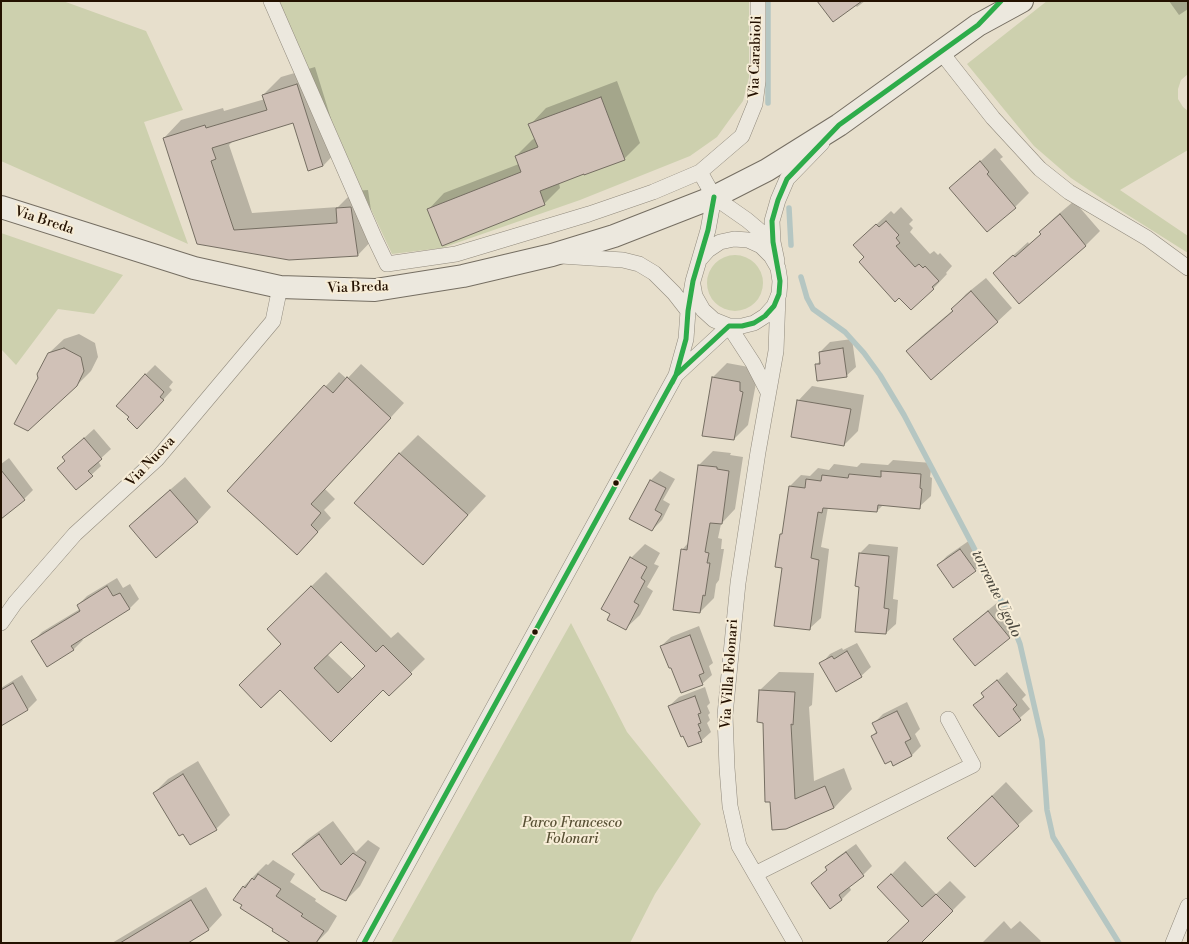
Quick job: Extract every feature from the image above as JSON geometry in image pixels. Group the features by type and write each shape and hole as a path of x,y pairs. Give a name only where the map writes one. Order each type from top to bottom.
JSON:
{"street":[{"name":"Via Breda","path":"272,1 387,264 463,252 652,192 700,172 742,136"},
{"name":"Via Carabioli","path":"742,136 755,104 758,81 758,1"},
{"path":"978,25 1001,1"},
{"path":"978,25 1022,1"},
{"name":"Via Breda","path":"1,206 194,268 280,287 375,290 463,276 552,255 614,236 714,197 767,170 840,125 978,25"},
{"path":"941,52 993,118 1040,169 1069,192 1147,238 1188,268"},
{"path":"693,281 695,296 702,310 714,320 729,326 742,326 754,323 765,316 774,306 778,296 780,281 773,242 772,221 778,200 787,179 840,125"},
{"path":"700,172 714,197 747,220 773,242"},
{"path":"364,943 676,375 686,339 688,311 693,281 708,230 714,197"},
{"path":"699,261 708,250 720,242 734,239 748,240 761,246 772,256 778,268"},
{"path":"552,255 623,260 640,264 659,278 674,293 688,311"},
{"name":"Via Nuova","path":"1,623 15,603 75,534 157,460 273,321 280,287"},
{"name":"Via Villa Folonari","path":"778,296 776,351 768,392 738,583 725,716 726,768 730,806 739,846 795,943"},
{"path":"676,375 729,326"},
{"path":"729,326 753,363 768,392"},
{"path":"755,874 972,765 948,719"},
{"path":"1173,943 1188,906"}],"green space":[{"path":"1,1 63,1 146,31 183,110 144,122 188,244 1,161"},
{"path":"279,1 749,1 749,77 743,101 717,137 690,156 580,200 442,248 392,254 362,190"},
{"path":"1047,1 1188,1 1188,74 1181,80 1178,89 1178,99 1183,107 1188,111 1188,150 1120,190 1188,236 1188,253 1071,178 1034,146 967,64"},
{"path":"1,233 123,275 94,314 58,309 16,365 1,349"},
{"path":"735,255 746,257 755,263 761,272 763,283 761,294 755,303 746,309 735,311 724,309 715,303 709,294 707,283 709,272 715,263 724,257"},
{"name":"Parco Francesco Folonari","path":"571,623 627,732 701,824 655,894 630,943 391,943"}],"building":[{"path":"817,1 862,1 833,22"},
{"path":"297,84 323,166 308,171 293,123 212,148 216,159 211,161 234,230 337,223 336,208 351,207 358,256 289,260 197,244 163,138 205,125 206,128 267,110 262,95"},
{"path":"601,97 625,160 540,191 545,205 442,246 427,209 521,172 515,156 538,147 528,124"},
{"path":"980,161 989,172 987,174 1016,208 987,232 949,188"},
{"path":"1060,214 1086,246 1019,304 993,273 1013,255 1015,257 1041,234 1039,232"},
{"path":"886,221 899,235 896,238 900,243 896,246 915,267 919,264 923,268 925,266 939,281 932,287 934,289 911,310 899,298 895,302 859,262 864,257 853,245 876,224 879,227"},
{"path":"971,291 998,322 931,380 906,351 953,311 951,309"},
{"path":"64,348 81,357 84,371 77,386 28,431 14,424 38,378 37,374 48,353"},
{"path":"843,348 847,377 817,381 815,364 820,364 819,352"},
{"path":"145,374 164,392 160,397 164,400 137,429 127,419 129,417 116,406"},
{"path":"347,377 391,418 311,504 321,513 311,525 318,532 297,555 227,491 324,385 333,393"},
{"path":"712,377 740,382 740,391 743,392 734,440 702,436"},
{"path":"797,400 851,409 844,446 791,437"},
{"path":"84,438 102,459 88,471 93,476 76,490 57,468 65,461 62,457"},
{"path":"399,453 468,515 423,565 354,503"},
{"path":"698,465 717,467 717,469 729,471 722,524 710,523 705,552 709,553 707,563 710,563 705,596 703,595 700,613 673,610 681,549 687,550"},
{"path":"1,470 25,500 1,519"},
{"path":"881,471 921,474 920,488 922,489 920,509 878,505 877,512 823,508 822,513 818,512 811,558 819,560 810,630 774,626 782,568 775,567 780,534 782,534 789,486 805,488 806,479 821,481 822,475 848,478 849,474 881,477"},
{"path":"650,480 666,488 655,510 662,514 652,531 629,519"},
{"path":"170,490 198,522 156,558 129,526"},
{"path":"960,549 976,571 953,588 937,565"},
{"path":"859,553 889,556 884,608 889,609 886,634 855,632 859,587 855,586"},
{"path":"630,557 647,567 641,578 645,581 634,602 639,605 626,630 607,620 610,614 601,609"},
{"path":"107,586 113,596 120,593 130,609 71,646 74,650 47,667 31,641 80,611 77,605"},
{"path":"311,586 376,652 383,645 412,674 389,696 383,690 331,742 280,690 261,708 239,685 281,644 267,629","holes":["341,642 365,666 338,693 314,668"]},
{"path":"988,611 1010,638 975,666 953,639"},
{"path":"690,635 704,673 699,675 703,685 681,693 660,646"},
{"path":"847,651 862,677 836,692 819,663 832,656 834,659"},
{"path":"997,680 1017,705 1013,709 1021,720 999,737 973,705 984,697 981,693"},
{"path":"13,683 28,710 1,726 1,690"},
{"path":"759,690 795,692 793,725 791,724 795,799 825,786 834,808 786,829 772,830 770,802 765,802 763,723 757,722"},
{"path":"695,696 701,713 698,714 701,723 698,724 701,731 698,732 702,742 688,747 683,736 681,737 668,706"},
{"path":"897,711 911,739 905,742 912,756 893,766 891,761 885,764 871,736 877,733 872,723"},
{"path":"183,774 217,830 190,845 183,834 179,836 153,793"},
{"path":"992,796 1019,826 975,867 947,838"},
{"path":"319,834 341,865 353,853 366,862 346,901 321,890 292,854"},
{"path":"846,852 864,876 839,895 842,900 830,909 811,883 827,870 825,867"},
{"path":"258,874 281,889 276,896 303,914 301,916 324,931 316,943 291,943 272,931 273,929 240,908 242,905 233,900 243,886 245,888 252,878 254,880"},
{"path":"891,874 922,907 936,894 953,911 921,943 886,943 909,921 877,887"},
{"path":"191,900 209,930 188,943 120,943"}],"waterway":[{"path":"768,1 768,103"},
{"path":"789,208 791,245"},
{"name":"torrente Ugolo","path":"801,277 807,298 813,309 845,332 864,353 880,375 904,415 973,546 986,578 1006,608 1020,644 1042,740 1047,810 1053,837 1119,943"}],"transit line":[{"path":"364,943 676,375 729,326 742,326 754,323 765,316 774,306 779,294 780,281 773,242 772,221 778,200 787,179 839,125 978,25 1001,1"},
{"path":"672,383 676,375 686,339 688,311 693,281 708,230 714,197"}]}
